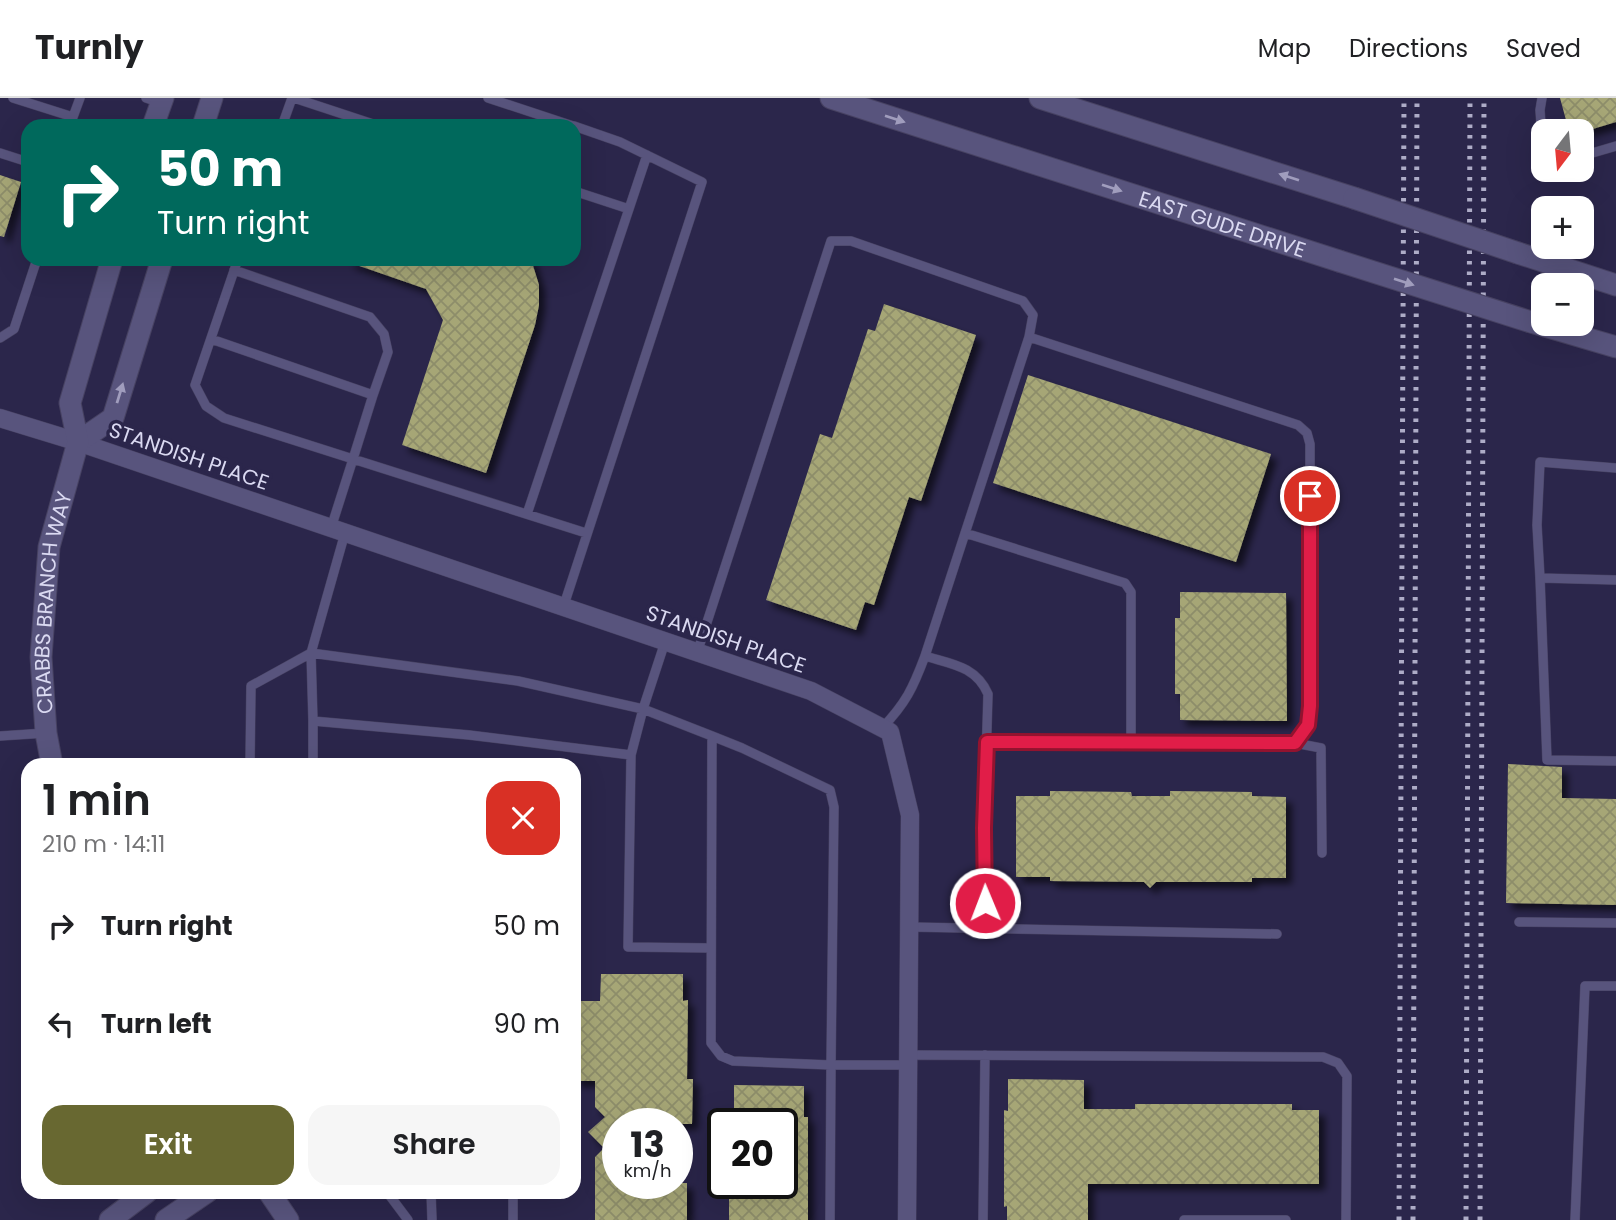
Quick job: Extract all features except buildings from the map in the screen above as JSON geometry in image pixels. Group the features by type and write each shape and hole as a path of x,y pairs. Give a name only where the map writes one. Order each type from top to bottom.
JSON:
{"main road":[{"path":"205,119 212,98"},
{"name":"EAST GUDE DRIVE","path":"831,98 1616,347"},
{"path":"1040,98 1616,285"},
{"path":"154,119 157,100"},
{"name":"CRABBS BRANCH WAY","path":"51,758 46,733 41,657 49,547 78,442 70,403 110,266"},
{"path":"78,442 113,418 160,266"},
{"path":"110,1220 138,1199"},
{"path":"166,1220 197,1199"},
{"path":"274,1199 288,1220"}],"street":[{"name":"STANDISH PLACE","path":"0,418 78,442 811,691 882,728"},
{"path":"882,728 890,732 910,815 907,1220"}],"lane":[{"path":"13,98 73,117 80,98"},
{"path":"285,119 293,98 358,119"},
{"path":"488,98 552,119"},
{"path":"1541,119 1542,98"},
{"path":"563,608 702,182 620,142 581,129"},
{"path":"1594,152 1616,146"},
{"path":"0,153 21,160"},
{"path":"527,514 647,155"},
{"path":"581,193 629,209"},
{"path":"697,653 831,241 850,241 1023,301 1033,315 1029,337 925,656 913,689 882,728"},
{"path":"0,338 14,329 35,266"},
{"path":"235,266 195,385 206,406 224,418 586,533"},
{"path":"234,270 370,317 384,334 387,352 352,459 311,653 313,758"},
{"path":"1029,337 1298,425 1307,433 1310,444 1310,706 1308,725 1295,743"},
{"path":"211,340 373,395"},
{"path":"1616,468 1539,462 1537,525 1547,760 1616,761"},
{"path":"965,533 1125,583 1131,592 1131,743"},
{"path":"1540,578 1616,580"},
{"path":"666,642 643,709 631,755 628,947 711,948"},
{"path":"250,758 251,686 311,653 518,681 643,709 742,748 830,790 834,807 830,1220"},
{"path":"925,656 966,669 982,679 988,694 984,828 986,928"},
{"path":"313,721 469,735 631,755"},
{"path":"0,736 46,733"},
{"path":"712,736 711,1043 721,1056 733,1061 831,1065 985,1055 1323,1057 1338,1063 1347,1076 1346,1220"},
{"path":"987,742 1295,743 1321,748 1322,853"},
{"path":"1519,922 1616,923"},
{"path":"909,927 1276,934"},
{"path":"1575,1220 1585,986 1616,986"},
{"path":"983,1220 985,1055"},
{"path":"392,1199 408,1220"},
{"path":"431,1199 432,1220"},
{"path":"513,1199 513,1220"},
{"path":"1184,1220 1286,1220"}],"railway":[{"path":"1399,1220 1404,98"},
{"path":"1413,1220 1417,98"},
{"path":"1466,1220 1470,98"},
{"path":"1480,1220 1484,98"}],"route":[{"path":"985,903 987,742 1295,743 1308,725 1310,706 1310,496"}]}
